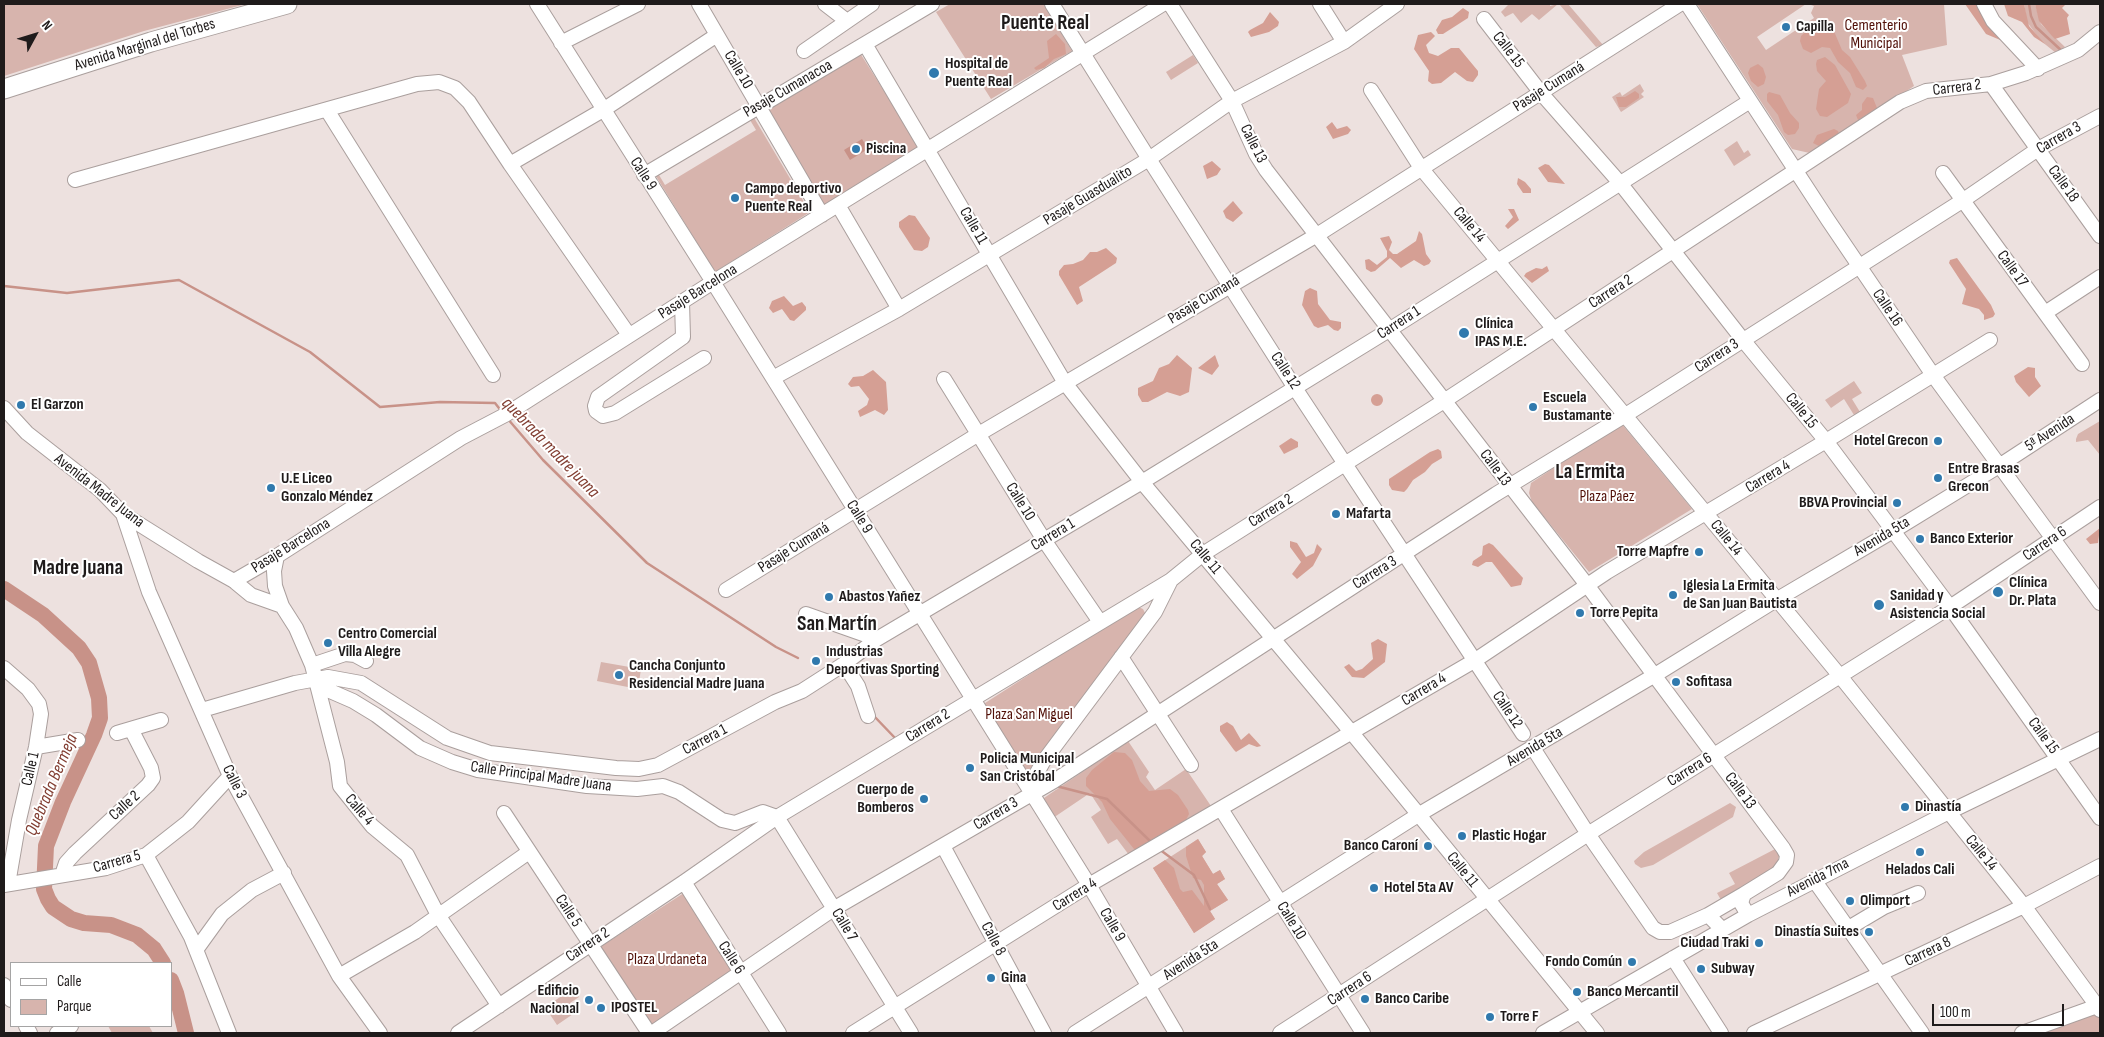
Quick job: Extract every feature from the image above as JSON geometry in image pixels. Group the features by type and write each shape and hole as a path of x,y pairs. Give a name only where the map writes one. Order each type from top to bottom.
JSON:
{"highway":[{"name":"Avenida Marginal del Torbes","path":"4,76 144,31 246,4"},
{"name":"Avenida Marginal del Torbes","path":"4,89 151,42 287,4"}],"street":[{"name":"Calle 9","path":"537,4 713,282 1089,886 1176,1033"},
{"path":"561,43 638,4"},
{"name":"Calle 10","path":"699,4 822,215"},
{"path":"825,4 847,21"},
{"path":"804,51 872,4"},
{"name":"Pasaje Cumanacoa","path":"644,175 932,4"},
{"name":"Calle 12","path":"1052,4 1295,388 1523,734"},
{"name":"Pasaje Barcelona","path":"234,581 277,556 461,438 505,415 713,282 1163,4"},
{"name":"Calle 13","path":"1170,4 1232,101 1261,162 1587,585 1787,855 1786,862 1778,873 1744,894"},
{"path":"1320,4 1344,42"},
{"name":"Pasaje Guasdualito","path":"772,378 900,309 1149,159 1232,101 1344,42 1397,4"},
{"name":"Pasaje Cumaná","path":"726,590 977,434 1230,284 1317,235 1680,4"},
{"name":"Calle 16","path":"1687,4 1933,375 2100,603"},
{"path":"1984,4 1992,22 2038,69"},
{"name":"Calle 15","path":"1484,19 1541,92 1620,184 1826,442 1950,607 2100,818"},
{"name":"Carrera 2","path":"458,1033 684,882 777,817 1171,580 1203,554 1444,401 1912,95 1926,91 1991,84 2038,69 2078,50 2100,32"},
{"path":"510,164 603,110 717,35"},
{"name":"Calle 11","path":"865,44 1065,383 1142,482 1352,733 1486,900 1597,1033"},
{"path":"75,180 417,84 439,82 455,88 469,102 629,335"},
{"name":"Calle 18","path":"1991,84 2100,236"},
{"name":"Calle 14","path":"1371,90 1421,168 1840,676 2024,906 2099,1007"},
{"name":"Carrera 1","path":"316,679 328,677 361,683 447,738 490,753 557,762 639,769 658,765 775,702 802,691 844,664 877,639 1142,482 1295,388 1750,101"},
{"path":"327,110 494,375"},
{"name":"Carrera 3","path":"651,1033 742,973 834,908 1054,781 1509,486 1624,416 1962,201 2038,149 2100,116"},
{"name":"Calle 17","path":"1943,173 2082,364"},
{"path":"838,206 900,309"},
{"path":"2044,313 2100,277"},
{"path":"682,302 683,337 598,397 595,401 596,411 603,416 615,413 704,358"},
{"name":"Carrera 4","path":"853,1033 1089,886 1474,661 1587,585 1826,442 1990,340"},
{"name":"Calle 10","path":"944,379 1044,540 1100,622"},
{"name":"5ª Avenida","path":"1999,466 2100,400"},
{"name":"Avenida Madre Juana","path":"4,408 27,433 100,490 123,514 234,581 251,595 282,606"},
{"name":"Avenida 5ta","path":"1075,1033 1149,988 1418,815 1655,676 1776,600 1999,466"},
{"name":"Carrera 6","path":"1280,1033 1339,997 1588,834 1950,607 2100,507"},
{"name":"Calle 3","path":"123,514 149,592 230,776 339,976 380,1033"},
{"name":"Calle 4","path":"277,556 274,571 275,586 282,606 296,628 312,665 337,762 340,786 372,826 407,855 438,915 498,1006"},
{"path":"1031,793 1033,780 1043,762 1155,612 1171,580"},
{"path":"1140,598 1153,602 1155,612"},
{"path":"806,614 877,639"},
{"path":"312,665 345,654 355,655 366,661"},
{"path":"1121,658 1191,764"},
{"path":"844,664 858,686 868,716"},
{"name":"Calle 1","path":"4,668 28,689 39,704 41,714 36,748 6,885"},
{"path":"202,710 295,683 316,679"},
{"name":"Calle Principal Madre Juana","path":"316,679 330,691 353,701 376,715 420,748 452,762 478,770 587,786 637,789 663,786 679,792 722,820 735,823 763,812 777,817"},
{"path":"117,733 161,720"},
{"name":"Calle 2","path":"58,876 75,852 148,786 153,778 151,768 131,729"},
{"name":"Avenida 7ma","path":"1543,1033 1722,929 1814,880 2100,739"},
{"path":"36,748 78,740"},
{"path":"1533,748 1588,834 1653,928 1660,932 1670,932 1708,915 1744,894"},
{"name":"Carrera 5","path":"6,885 106,868 146,855 188,822 230,776"},
{"name":"Calle 10","path":"1221,809 1362,1033"},
{"name":"Calle 5","path":"504,813 651,1033"},
{"name":"Calle 7","path":"777,817 911,1033"},
{"name":"Calle 8","path":"942,846 1044,1033"},
{"path":"339,976 395,944 529,852"},
{"path":"146,855 170,896 196,950 228,1033"},
{"name":"Carrera 8","path":"1754,1033 2024,906 2100,866"},
{"path":"196,950 222,914 252,890 284,873"},
{"path":"1814,880 1922,1033"},
{"name":"Calle 6","path":"684,882 778,1033"},
{"path":"1847,929 1884,907 1918,893"},
{"path":"1744,894 1741,904 1748,915"},
{"path":"1708,915 1722,929"},
{"path":"1673,958 1721,1033"},
{"path":"4,985 10,998"},
{"path":"2022,1033 2099,1007"},
{"path":"57,1033 69,1027"}],"green space":[{"path":"4,4 246,4 144,31 4,76"},
{"path":"950,4 1044,4 1072,51 991,99 936,12"},
{"path":"1509,4 1550,4 1550,6 1558,4 1539,20 1532,14 1521,23 1513,13 1505,17 1501,12"},
{"path":"1559,4 1568,4 1603,45 1596,47"},
{"name":"Cementerio Municipal","path":"1697,4 1806,4 1757,37 1766,50 1814,18 1811,13 1814,6 1808,4 1944,4 1947,45 1902,55 1914,86 1814,154 1792,149"},
{"path":"2024,4 2035,4 2041,24 2065,47 2056,53 2041,41 2027,22"},
{"path":"860,53 920,148 824,206 767,107"},
{"path":"1193,55 1198,63 1171,80 1166,72"},
{"path":"1640,84 1644,91 1641,94 1644,97 1621,112 1612,97 1620,92 1622,96"},
{"name":"Campo deportivo Puente Real","path":"753,116 810,212 715,272 654,173","holes":["750,120 756,130 665,185 659,175"]},
{"path":"1737,141 1744,153 1748,150 1751,155 1734,166 1724,150"},
{"path":"1854,381 1862,393 1852,399 1860,412 1854,415 1844,399 1831,408 1825,400"},
{"path":"2100,421 2100,455 2088,440 2076,442 2076,439 2078,434"},
{"name":"Plaza Páez","path":"1621,423 1692,509 1589,572 1532,502 1529,493 1531,483"},
{"name":"Plaza San Miguel","path":"1136,606 1143,609 1146,615 1026,774 982,705"},
{"name":"Cancha Conjunto Residencial Madre Juana","path":"601,662 641,669 638,689 597,681"},
{"path":"1128,741 1149,772 1146,777 1155,790 1186,769 1211,806 1129,855 1117,839 1108,844 1091,817 1101,810 1090,793 1053,818 1041,800"},
{"path":"1730,803 1736,807 1733,817 1653,865 1641,868 1635,864 1634,861 1644,852"},
{"path":"1198,839 1206,852 1202,856 1213,874 1220,870 1225,879 1217,884 1228,900 1210,911 1215,919 1194,933 1153,868"},
{"path":"1777,848 1780,853 1776,867 1721,900 1717,893 1735,884 1729,873"},
{"name":"Plaza Urdaneta","path":"687,891 739,972 652,1029 597,949"},
{"path":"574,988 579,997 570,1003 576,1012 557,1025 545,1007"},
{"path":"2100,1005 2100,1033 2022,1033"},
{"path":"109,1027 150,1027 153,1033 112,1033"}],"shaded area":[{"path":"1965,4 1979,4 1980,11 1990,29 2005,42 1986,34"},
{"path":"2004,4 2024,4 2029,26 2045,44 2034,37 2022,22 2008,16"},
{"path":"2035,4 2066,4 2062,8 2069,15 2067,18 2070,34 2055,39 2039,21"},
{"path":"1463,8 1469,12 1468,18 1443,34 1438,34 1436,30 1442,20 1452,17"},
{"path":"1270,12 1279,22 1278,26 1269,32 1251,37 1248,32 1263,23"},
{"path":"1822,21 1833,29 1842,50 1850,57 1865,81 1867,86 1863,90 1856,87 1850,73 1838,62 1830,48 1822,47 1811,53 1803,49 1800,41 1801,36 1816,22"},
{"path":"1431,32 1435,36 1426,45 1429,53 1438,56 1451,48 1459,48 1478,71 1478,75 1473,82 1467,81 1455,72 1441,83 1432,84 1428,81 1429,71 1414,49 1418,35"},
{"path":"1056,34 1065,44 1066,54 1054,59 1044,68 1036,70 1034,68 1049,58 1047,41"},
{"path":"1825,57 1835,65 1851,94 1848,103 1827,117 1820,116 1816,109 1819,89 1826,81 1817,71 1816,64 1817,60"},
{"path":"1758,64 1763,68 1766,77 1764,84 1758,87 1751,81 1748,73 1750,68"},
{"path":"1635,91 1639,94 1639,98 1626,107 1619,107 1616,97 1625,97"},
{"path":"1769,92 1780,95 1790,113 1799,123 1799,128 1795,134 1788,135 1784,132 1778,115 1767,101 1767,94"},
{"path":"1867,97 1873,98 1877,108 1858,120 1856,115 1862,110 1862,104"},
{"path":"1332,122 1337,129 1347,126 1351,130 1348,134 1333,139 1326,127"},
{"path":"1834,129 1839,134 1821,147 1813,143 1817,135"},
{"name":"Piscina","path":"862,139 868,149 850,160 844,150"},
{"path":"1212,161 1221,169 1217,175 1207,179 1203,166"},
{"path":"1545,164 1549,165 1565,184 1548,182 1538,168"},
{"path":"1518,178 1525,182 1531,189 1531,193 1523,193 1517,184"},
{"path":"1233,201 1243,213 1233,222 1226,218 1223,211"},
{"path":"1508,209 1514,209 1519,220 1508,229 1505,226 1513,217"},
{"path":"909,215 915,216 930,238 928,247 922,251 914,250 899,227 899,222"},
{"path":"1419,231 1422,234 1426,254 1431,261 1429,264 1424,266 1414,260 1401,268 1390,258 1375,271 1371,272 1366,269 1365,260 1369,259 1377,265 1387,257 1387,251 1380,238 1389,236 1392,242 1389,250 1393,254 1397,254 1416,241"},
{"path":"1106,248 1117,258 1116,263 1079,287 1083,301 1077,305 1059,275 1059,271 1064,265 1083,260 1090,252 1097,252"},
{"path":"1957,258 1991,305 1995,314 1993,317 1984,320 1984,315 1979,309 1962,304 1966,289 1949,263 1950,260"},
{"path":"1547,266 1549,271 1532,283 1524,276 1536,268 1542,269"},
{"path":"1310,288 1317,291 1318,304 1330,320 1341,322 1341,328 1338,331 1328,325 1318,328 1314,326 1302,305 1305,291"},
{"path":"784,296 793,306 802,302 806,307 806,310 794,321 790,320 782,309 773,313 769,308 772,301"},
{"path":"1177,355 1192,368 1189,392 1180,396 1167,392 1148,402 1142,402 1138,395 1138,388 1153,381 1159,368 1169,364"},
{"path":"1215,355 1219,366 1212,375 1198,368"},
{"path":"2028,367 2035,368 2035,377 2041,386 2029,397 2016,382 2014,376"},
{"path":"873,370 886,382 888,410 884,415 875,410 860,417 858,411 867,405 869,399 859,386 851,387 848,384 853,377 863,376"},
{"path":"1379,394 1382,395 1382,405 1375,406 1372,405 1371,398 1372,395"},
{"path":"1291,438 1298,442 1298,447 1284,454 1279,446"},
{"path":"1438,449 1441,451 1442,458 1413,480 1404,492 1392,490 1389,485 1389,479 1430,452"},
{"path":"2100,528 2098,543 2090,544 2086,539"},
{"path":"1290,541 1297,543 1306,557 1314,553 1317,544 1322,549 1313,566 1297,579 1292,574 1301,562 1290,547"},
{"path":"1489,543 1523,578 1521,585 1511,587 1492,562 1486,562 1478,567 1472,565 1473,561 1482,555 1483,546"},
{"path":"1378,639 1387,644 1385,662 1364,678 1352,677 1344,667 1349,664 1356,671 1362,669 1373,659 1371,643"},
{"path":"1227,722 1233,726 1241,740 1249,733 1261,746 1257,747 1249,744 1236,752 1220,731 1220,726"},
{"path":"1114,752 1125,753 1132,760 1140,781 1149,791 1170,789 1178,795 1188,810 1189,814 1185,822 1139,849 1134,849 1110,819 1102,802 1086,786 1086,778 1092,770"},
{"path":"1198,839 1206,852 1202,856 1213,874 1220,870 1225,879 1217,884 1228,900 1210,911 1215,919 1194,933 1153,868 1165,860 1174,868 1180,889 1183,892 1192,890 1204,906 1204,885 1201,880 1193,878 1186,856 1186,847"}],"waterway":[{"path":"2029,4 2031,16 2036,27 2063,52"},
{"name":"quebrada madre juana","path":"4,286 67,293 179,280 310,352 380,407 440,402 495,403 502,412"},
{"name":"quebrada madre juana","path":"507,418 543,460 647,563 776,647 798,658"},
{"name":"Quebrada Bermeja","path":"4,589 43,615 79,648 89,663 99,698 100,718 94,735 63,802 46,846 44,889 48,899 53,907 71,919 84,923 111,925 137,935 154,949 162,962"},
{"name":"quebrada madre juana","path":"873,715 896,739"},
{"name":"quebrada madre juana","path":"1056,786 1107,799 1151,842"},
{"name":"quebrada madre juana","path":"1159,849 1194,875 1210,909"},
{"name":"Quebrada Bermeja","path":"172,983 186,1033"}],"place":[{"name":"Capilla","path":"1786,27"},
{"name":"Hospital de Puente Real","path":"934,73"},
{"name":"Piscina","path":"856,149"},
{"name":"Campo deportivo Puente Real","path":"735,198"},
{"name":"Clínica IPAS M.E.","path":"1464,333"},
{"name":"El Garzon","path":"21,405"},
{"name":"Escuela Bustamante","path":"1533,407"},
{"name":"Hotel Grecon","path":"1938,441"},
{"name":"Entre Brasas Grecon","path":"1938,478"},
{"name":"U.E Liceo Gonzalo Méndez","path":"271,488"},
{"name":"BBVA Provincial","path":"1897,503"},
{"name":"Mafarta","path":"1336,514"},
{"name":"Banco Exterior","path":"1920,539"},
{"name":"Torre Mapfre","path":"1699,552"},
{"name":"Clínica Dr. Plata","path":"1998,592"},
{"name":"Iglesia La Ermita de San Juan Bautista","path":"1673,595"},
{"name":"Abastos Yañez","path":"829,597"},
{"name":"Sanidad y Asistencia Social","path":"1879,605"},
{"name":"Torre Pepita","path":"1580,613"},
{"name":"Centro Comercial Villa Alegre","path":"328,643"},
{"name":"Industrias Deportivas Sporting","path":"816,661"},
{"name":"Cancha Conjunto Residencial Madre Juana","path":"619,675"},
{"name":"Sofitasa","path":"1676,682"},
{"name":"Policia Municipal San Cristóbal","path":"970,768"},
{"name":"Cuerpo de Bomberos","path":"924,799"},
{"name":"Dinastía","path":"1905,807"},
{"name":"Plastic Hogar","path":"1462,836"},
{"name":"Banco Caroní","path":"1428,846"},
{"name":"Helados Cali","path":"1920,852"},
{"name":"Hotel 5ta AV","path":"1374,888"},
{"name":"Olimport","path":"1850,901"},
{"name":"Dinastía Suites","path":"1869,932"},
{"name":"Ciudad Traki","path":"1759,943"},
{"name":"Fondo Común","path":"1632,962"},
{"name":"Subway","path":"1701,969"},
{"name":"Gina","path":"991,978"},
{"name":"Banco Mercantil","path":"1577,992"},
{"name":"Banco Caribe","path":"1365,999"},
{"name":"Edificio Nacional","path":"589,1000"},
{"name":"IPOSTEL","path":"601,1008"},
{"name":"Torre F","path":"1490,1017"}],"district":[{"name":"Puente Real","path":"1045,24"},
{"name":"La Ermita","path":"1590,473"},
{"name":"Madre Juana","path":"78,569"},
{"name":"San Martín","path":"837,625"}]}
